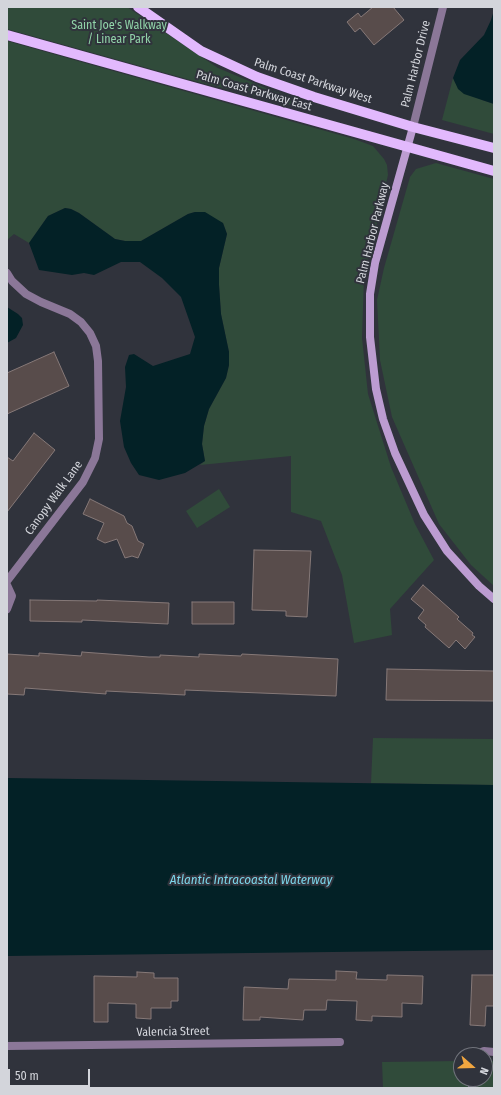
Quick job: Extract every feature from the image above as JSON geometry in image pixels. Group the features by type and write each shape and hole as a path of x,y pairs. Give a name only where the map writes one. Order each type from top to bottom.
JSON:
{"main road":[{"name":"Palm Coast Parkway West","path":"138,7 187,42 226,64 290,89 413,127 494,148"},
{"name":"Palm Coast Parkway East","path":"7,35 407,148 494,171"}],"street":[{"name":"Palm Harbor Drive","path":"413,127 443,7"},
{"name":"Palm Harbor Parkway","path":"413,127 375,263 370,294 370,337 376,389 383,419 395,453 424,515 447,551 479,586 494,598"},
{"name":"Canopy Walk Lane","path":"7,273 26,294 70,314 86,328 93,340 97,352 99,439 91,469 83,482 7,581"},
{"path":"7,585 12,596 7,609"},
{"name":"Valencia Street","path":"7,1046 340,1042"}],"green space":[{"name":"Saint Joe's Walkway / Linear Park","path":"7,7 127,7 218,68 273,91 302,100 299,107 187,79 7,29"},
{"path":"7,41 354,139 373,146 384,159 387,165 388,175 364,278 362,338 368,394 391,467 415,524 434,560 390,609 392,635 354,643 342,575 321,521 291,512 291,456 200,465 205,461 202,444 204,426 209,409 226,378 229,365 229,352 221,314 219,285 219,268 227,234 223,223 195,212 188,214 141,241 125,241 115,239 79,213 65,208 48,216 29,243 14,234 7,240"},
{"path":"453,78 455,83 482,100 494,104 494,134 442,120"},
{"path":"436,163 494,179 494,586 471,565 439,524 392,417 380,360 377,300 384,268 410,177 416,169"},
{"path":"219,489 230,507 197,528 186,511"},
{"path":"373,738 494,739 494,785 371,783"},
{"path":"453,1061 453,1087 493,1087 494,1061 494,1088 383,1088 382,1062"}],"water":[{"path":"494,10 494,104 464,94 458,89 453,78 460,60 484,35"},
{"path":"65,208 79,213 115,239 125,241 141,241 188,214 195,212 205,212 223,223 227,234 219,268 219,285 221,314 229,352 229,365 226,378 209,409 204,426 202,444 205,461 185,473 159,480 139,475 131,463 124,447 120,421 126,387 125,367 129,355 134,354 153,366 190,354 195,337 181,297 162,278 140,262 121,262 94,275 84,273 72,275 39,270 29,243 48,216"},
{"path":"7,307 22,318 23,325 16,338 7,343"},
{"name":"Atlantic Intracoastal Waterway","path":"7,778 494,785 494,950 7,956"}],"building":[{"path":"373,7 393,7 404,20 374,45 360,28 355,32 347,22 358,13 361,17"},
{"path":"54,352 69,386 7,414 7,373"},
{"path":"34,433 55,450 7,512 7,457 13,461"},
{"path":"90,499 124,516 127,523 132,526 138,541 144,544 138,558 132,556 125,558 117,539 105,543 97,539 104,523 83,514"},
{"path":"254,550 311,551 307,617 286,616 286,611 252,610"},
{"path":"423,585 459,617 457,619 473,633 472,635 475,637 465,649 456,640 449,648 425,627 426,625 418,618 424,610 411,599"},
{"path":"30,600 97,600 169,603 168,624 82,620 82,622 30,621"},
{"path":"192,602 234,602 234,624 192,624"},
{"path":"82,652 149,657 160,657 160,655 199,657 199,654 241,656 242,654 338,659 336,696 185,690 185,695 106,691 106,694 25,688 24,695 7,694 7,654 39,656 39,653 81,656"},
{"path":"387,669 494,671 494,701 386,700"},
{"path":"336,971 357,972 356,979 387,980 387,975 423,976 422,1004 402,1003 402,1017 372,1016 372,1021 356,1020 357,1001 327,1000 326,1010 304,1010 303,1020 260,1017 260,1020 243,1020 244,987 288,989 289,979 336,980"},
{"path":"137,972 154,973 154,978 178,978 178,1001 171,1001 171,1008 151,1008 151,1019 136,1018 136,1004 108,1003 108,1022 94,1022 94,976 137,977"},
{"path":"472,975 494,975 494,1006 486,1006 485,1026 470,1025"}]}
